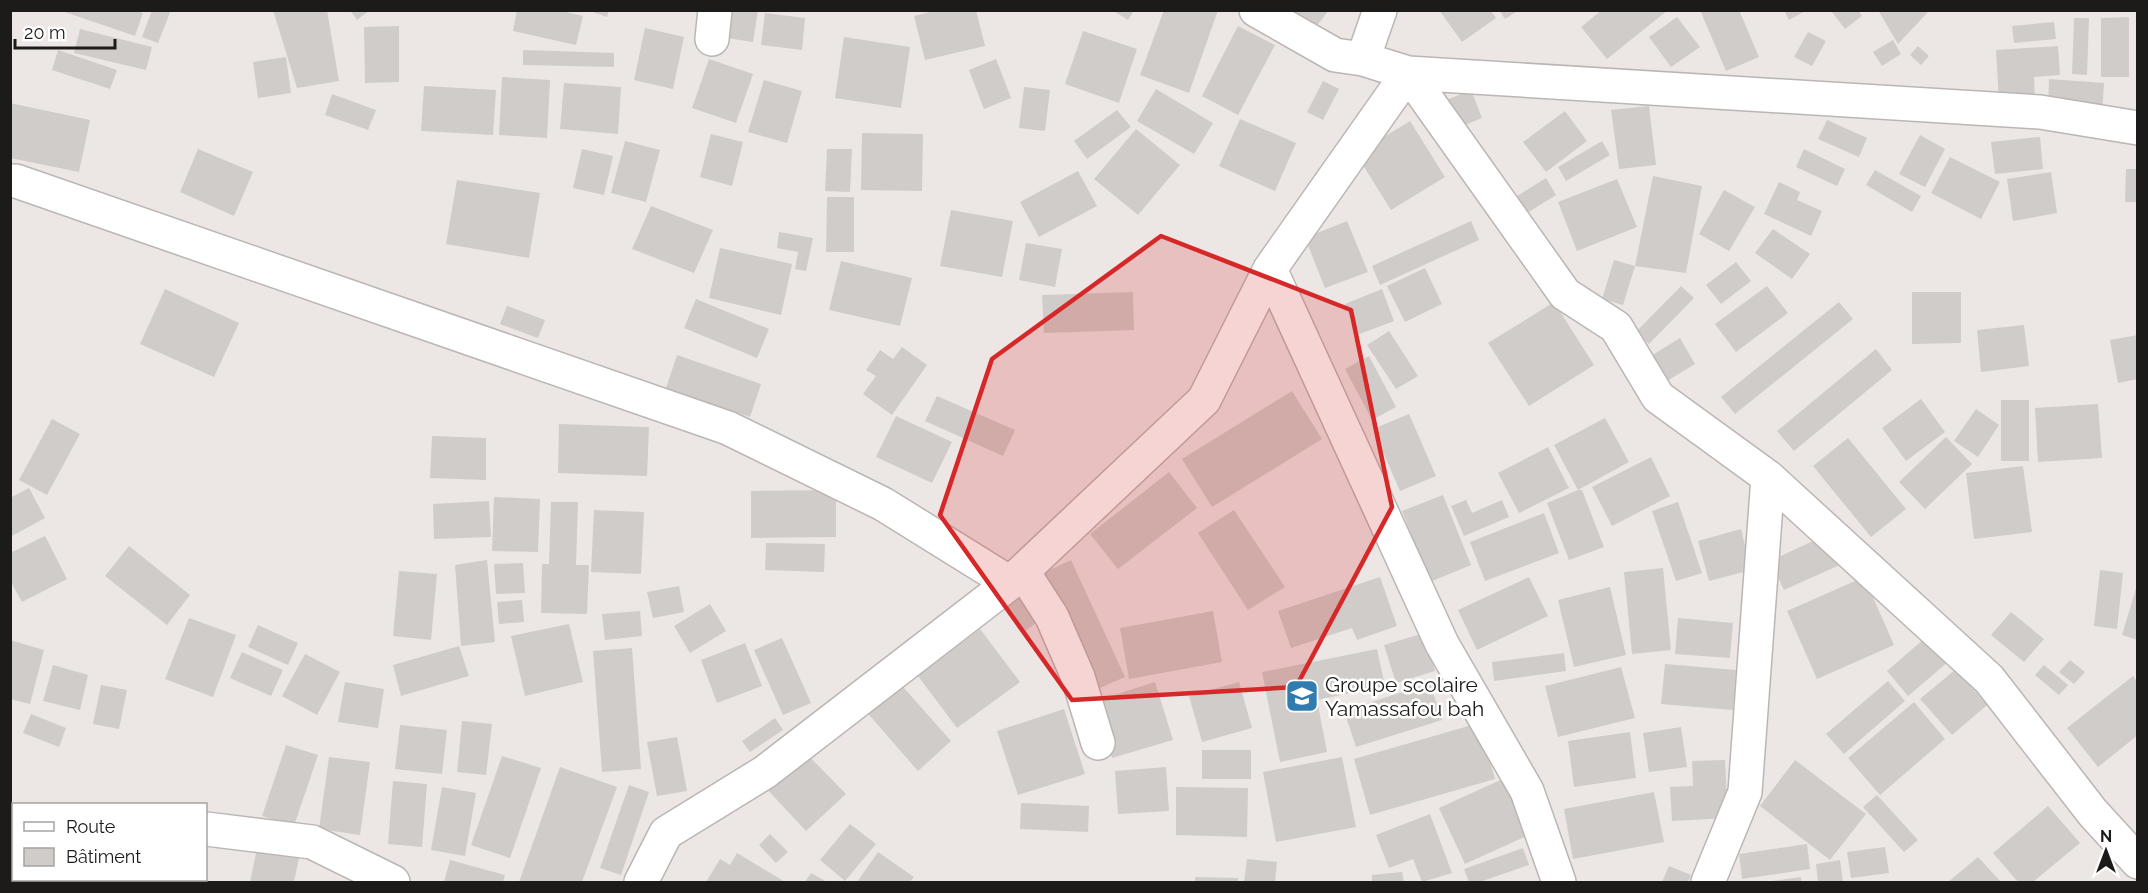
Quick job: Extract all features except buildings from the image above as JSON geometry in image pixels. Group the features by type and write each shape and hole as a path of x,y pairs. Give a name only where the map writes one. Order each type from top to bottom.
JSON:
{"street":[{"path":"1256,10 1335,55 1363,59 1408,73 2040,112 2138,128"},
{"path":"1363,59 1380,10"},
{"path":"641,882 666,833 765,772 1016,577 1204,400 1270,269 1408,73"},
{"path":"1408,73 1565,294 1616,327 1658,398 1768,477 1989,679 2093,813 2138,862"},
{"path":"10,181 16,181 728,428 883,504 1016,577 1056,627 1078,677 1098,743"},
{"path":"1270,269 1442,644 1527,790 1559,882"},
{"path":"1708,882 1745,792 1768,477"},
{"path":"207,829 312,842 393,882"}],"highlighted area":[{"path":"1161,236 1351,310 1392,507 1296,687 1072,700 940,515 992,359"}],"place":[{"name":"Groupe scolaire Yamassafou bah","path":"1302,696"}]}
